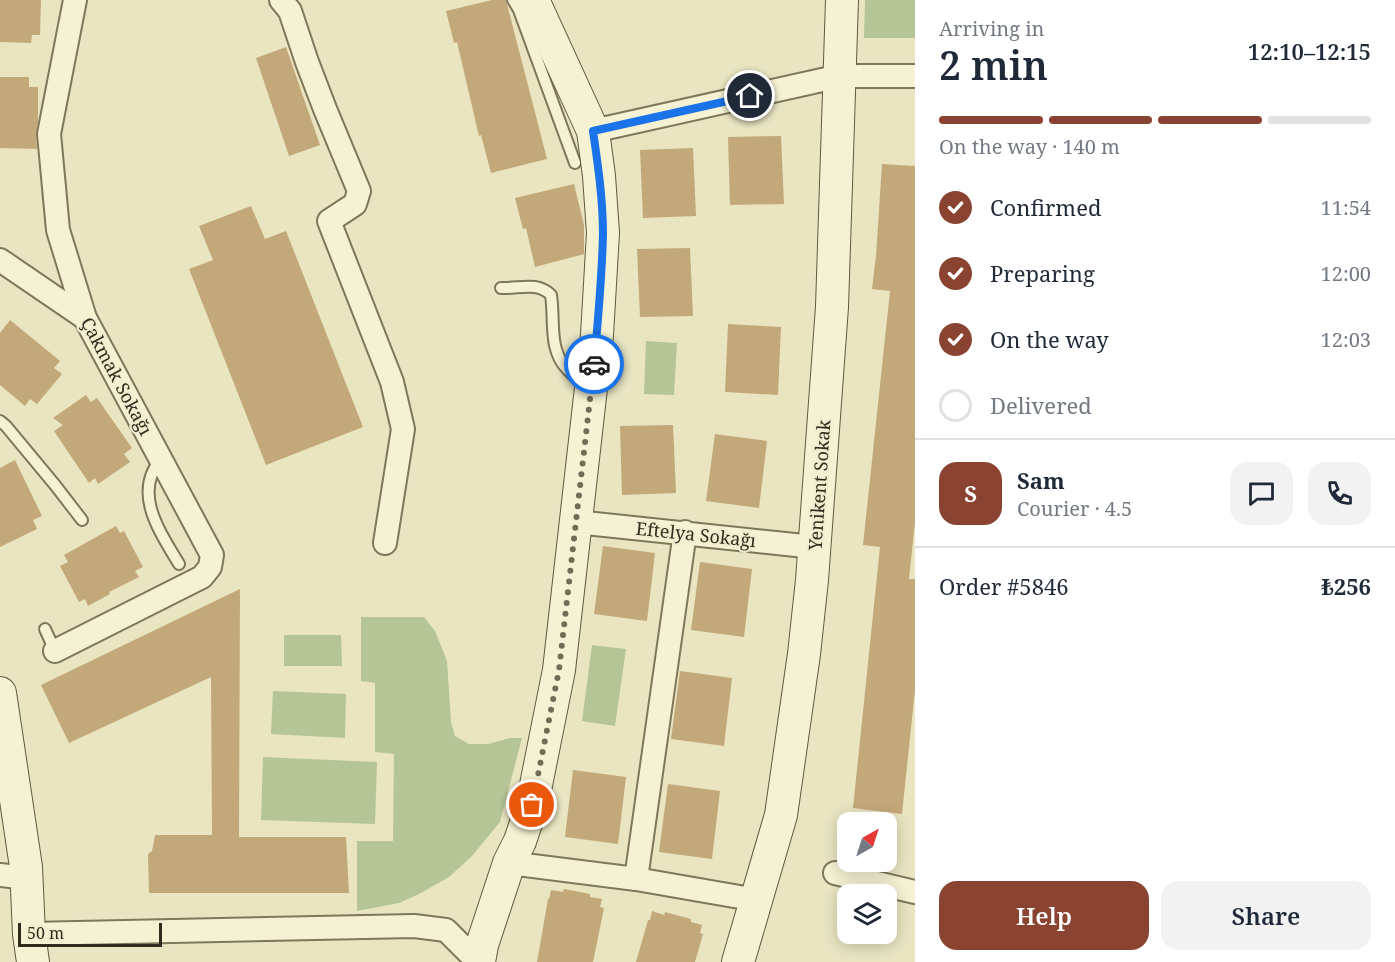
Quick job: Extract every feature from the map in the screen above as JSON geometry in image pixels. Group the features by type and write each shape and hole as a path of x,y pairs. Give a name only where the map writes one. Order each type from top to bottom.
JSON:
{"street":[{"name":"Çakmak Sokağı","path":"55,651 202,577 210,567 212,555 85,318 58,230 49,134 75,0"},
{"path":"281,0 290,11 318,90 359,191 355,204 329,221 392,382 403,429 385,543"},
{"path":"479,962 482,945 509,863 520,841 532,805 559,670 597,335 603,233 593,131 533,0"},
{"name":"Yenikent Sokak","path":"738,962 781,814 812,580 831,306 842,0"},
{"path":"593,131 840,76 915,76"},
{"path":"0,260 85,318"},
{"name":"Eftelya Sokağı","path":"576,522 814,547"},
{"path":"636,879 685,532"},
{"path":"0,693 26,867 13,876 31,948 414,926 446,930 479,962"},
{"path":"509,863 636,879 757,900"},
{"path":"835,873 915,892"}],"lane":[{"path":"513,0 519,10 576,163"},
{"path":"501,288 541,288 551,296 554,346 558,357 563,366 576,377 592,382"},
{"path":"0,421 82,520"},
{"path":"161,458 151,473 148,500 151,511 179,564"},
{"path":"45,629 55,651"}],"green space":[{"path":"865,0 915,0 915,38 864,38"},
{"path":"646,341 677,343 674,395 644,394"},
{"path":"361,617 424,617 435,631 447,661 451,722 455,736 469,744 488,744 510,738 522,738 500,822 472,856 449,877 419,894 399,903 357,911 357,841 393,841 394,754 375,752 375,683 361,681"},
{"path":"284,635 341,635 342,666 284,666"},
{"path":"592,645 626,649 615,726 582,721"},
{"path":"273,691 346,694 345,738 271,734"},
{"path":"263,757 377,762 375,824 261,820"}],"building":[{"path":"0,0 41,0 40,35 32,35 31,43 0,42"},
{"path":"492,0 506,0 547,159 491,173 481,135 479,136 457,42 454,43 446,11"},
{"path":"286,47 320,145 289,156 256,58"},
{"path":"0,77 29,77 29,87 38,87 37,149 0,148"},
{"path":"781,136 784,204 730,205 728,137"},
{"path":"693,148 696,216 643,218 640,150"},
{"path":"882,164 915,166 915,522 909,579 915,579 915,690 902,814 853,808 880,547 863,545 890,291 872,289"},
{"path":"574,184 584,225 584,254 535,267 526,228 523,229 515,198"},
{"path":"251,206 265,239 286,231 363,427 266,465 189,269 213,260 199,226"},
{"path":"690,248 693,316 640,317 637,249"},
{"path":"10,320 60,361 54,368 62,374 37,404 30,399 25,406 0,385 0,333"},
{"path":"728,324 781,327 778,395 725,392"},
{"path":"86,395 91,402 97,398 132,448 124,454 130,462 98,484 95,478 89,483 54,431 63,425 53,418"},
{"path":"673,425 676,493 622,495 620,426"},
{"path":"715,434 767,441 759,508 706,501"},
{"path":"15,460 42,516 33,520 37,529 0,547 0,468"},
{"path":"116,526 120,533 124,531 143,567 135,571 139,577 88,606 85,599 79,602 60,566 68,562 64,555"},
{"path":"603,546 655,553 647,621 594,614"},
{"path":"700,562 752,569 744,637 691,630"},
{"path":"240,589 239,837 346,837 349,893 149,893 148,854 152,851 155,835 212,835 211,677 69,743 41,685"},
{"path":"680,671 732,678 724,746 671,739"},
{"path":"573,770 626,777 618,844 565,837"},
{"path":"668,784 720,791 712,859 659,852"},
{"path":"564,889 602,899 600,907 604,908 593,962 537,962 551,890 563,892"},
{"path":"652,911 691,919 691,922 702,925 700,933 703,934 695,962 636,962"}],"way so far":[{"path":"532,805 559,670 594,364"}],"route":[{"path":"594,364 603,233 593,131 750,96"}]}
